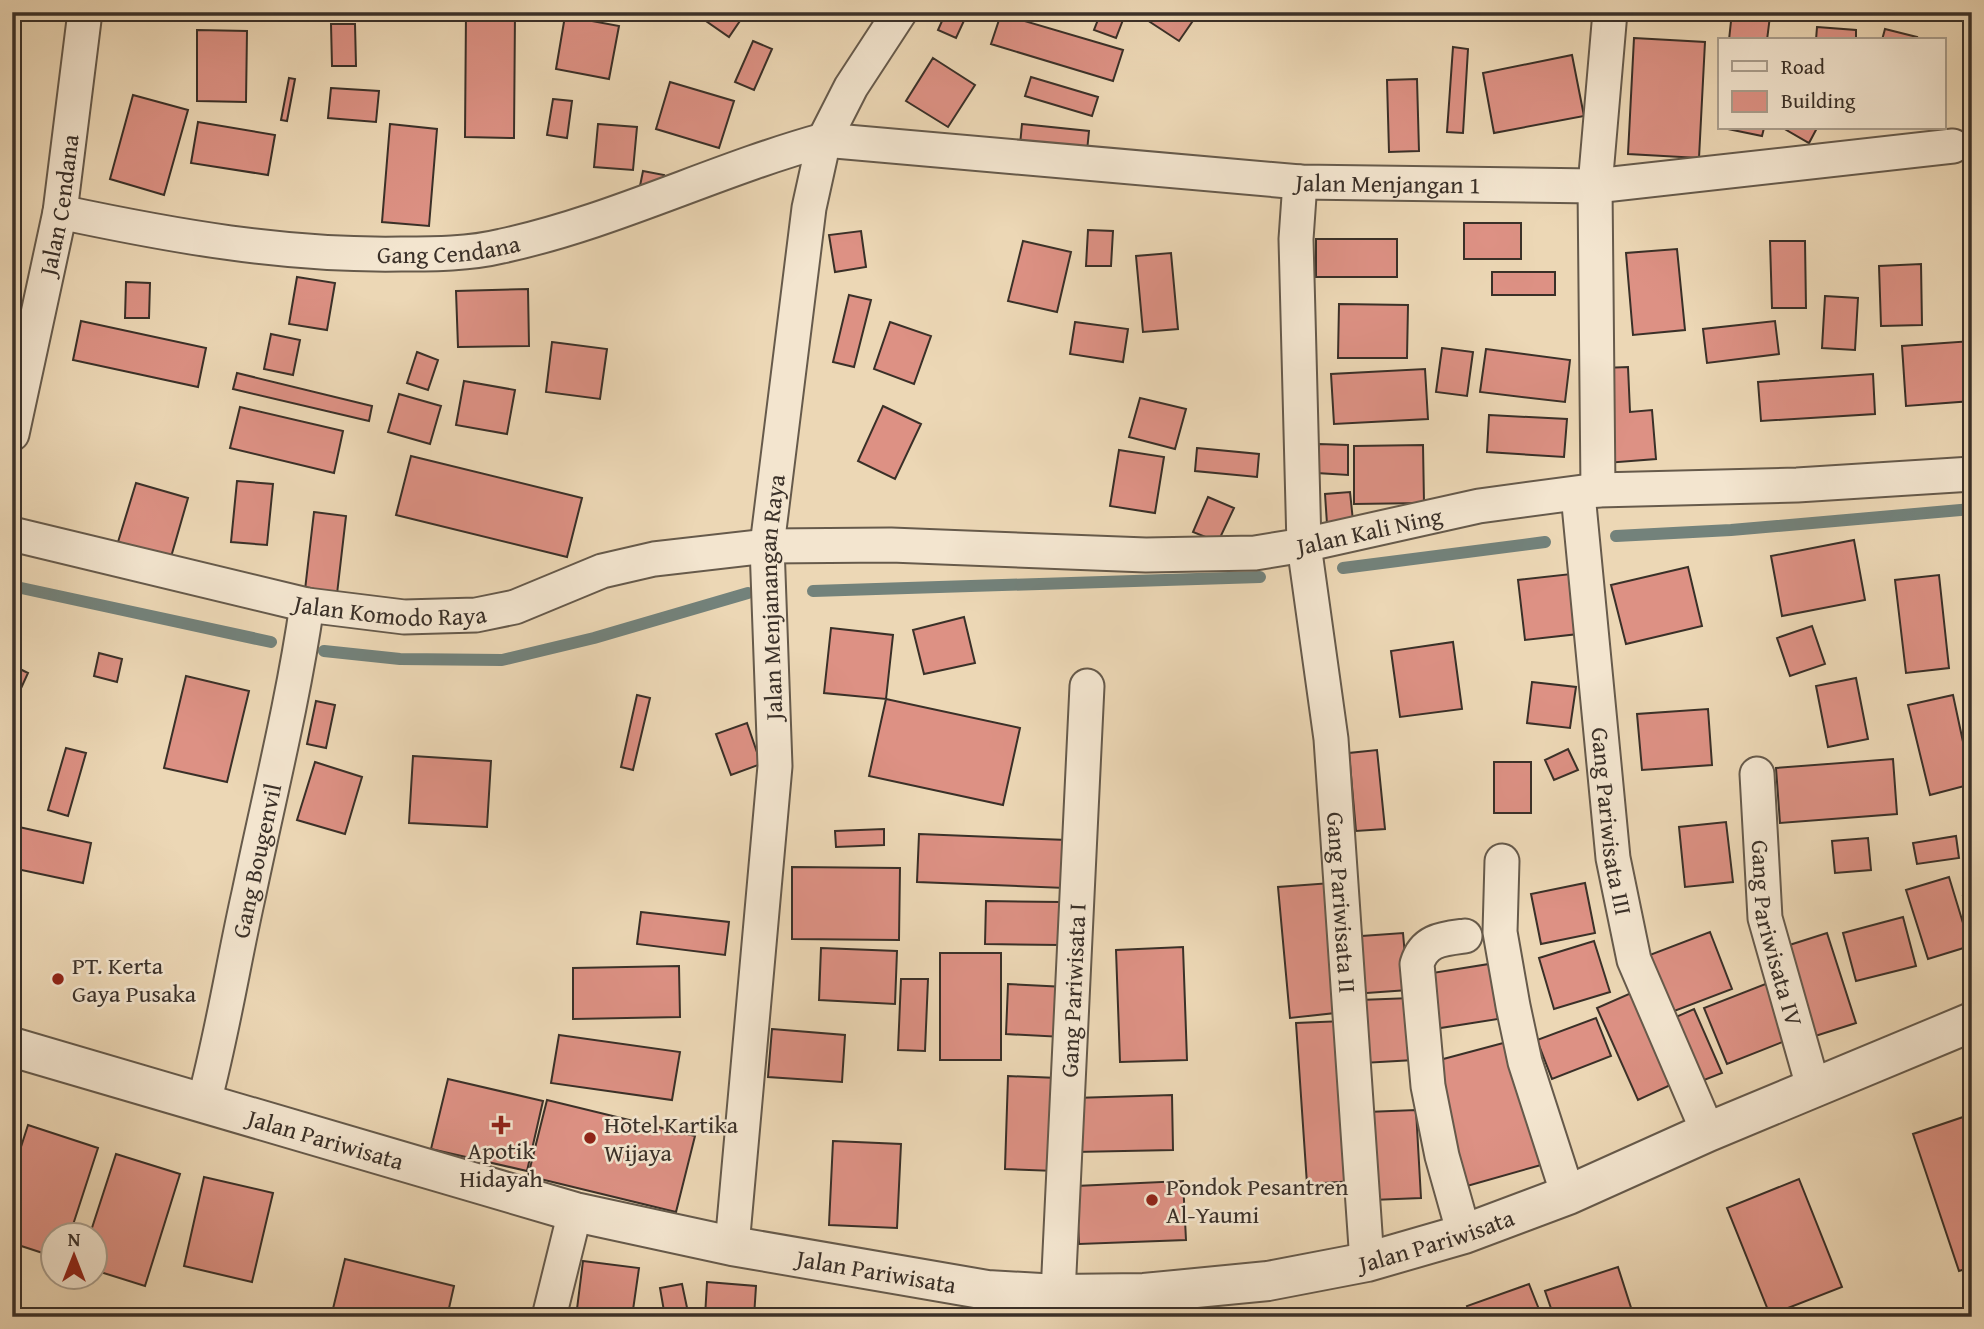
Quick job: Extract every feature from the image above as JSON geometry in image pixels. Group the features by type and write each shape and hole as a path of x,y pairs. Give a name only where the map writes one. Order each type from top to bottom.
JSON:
{"street":[{"name":"Jalan Cendana","path":"12,435 60,212 85,12"},
{"name":"Jalan Menjanangan Raya","path":"732,1246 775,766 767,547 809,208 824,140 851,87 900,12"},
{"name":"Gang Pariwisata III","path":"1610,12 1595,186 1588,492 1616,870 1634,960 1708,1132"},
{"name":"Gang Cendana","path":"60,212 231,245 353,255 443,254 500,247 572,227 641,206 775,153 824,140"},
{"name":"Jalan Menjangan 1","path":"824,140 1300,182 1595,186 1953,146"},
{"name":"Gang Pariwisata II","path":"1300,182 1297,277 1304,545 1331,738 1367,1262"},
{"name":"Jalan Kali Ning","path":"767,547 891,545 1193,555 1255,552 1304,545 1479,506 1588,492 1797,485 1972,474"},
{"name":"Jalan Komodo Raya","path":"12,534 306,612 404,617 476,615 515,607 602,572 654,559 767,547"},
{"name":"Gang Bougenvil","path":"204,1102 224,1028 242,922 299,657 306,612"},
{"name":"Gang Pariwisata I","path":"1058,1294 1087,687"},
{"name":"Gang Pariwisata IV","path":"1758,774 1765,918 1814,1090"},
{"path":"1502,861 1500,932 1513,1006 1525,1062 1568,1195"},
{"path":"1464,1234 1442,1156 1428,1086 1417,964 1421,951 1436,940 1465,936"},
{"name":"Jalan Pariwisata","path":"12,1047 575,1212 732,1246 987,1290 1058,1294 1206,1288 1268,1281 1367,1262 1464,1234 1568,1195 1708,1132 1814,1090 1972,1021"},
{"path":"549,1317 575,1212"}],"building":[{"path":"466,12 515,12 514,138 465,137"},
{"path":"693,12 746,12 729,37"},
{"path":"946,12 968,12 956,38 938,30"},
{"path":"1101,12 1126,12 1116,38 1094,30"},
{"path":"1152,12 1199,12 1179,41 1147,20"},
{"path":"1732,12 1770,16 1767,38 1729,38"},
{"path":"1001,14 1123,50 1113,81 991,44"},
{"path":"565,16 619,26 609,79 556,69"},
{"path":"331,24 355,24 356,66 332,66"},
{"path":"1817,27 1856,30 1856,38 1816,38"},
{"path":"1885,29 1917,37 1917,38 1883,38"},
{"path":"197,30 247,31 246,102 197,101"},
{"path":"1634,38 1705,42 1699,158 1628,154"},
{"path":"753,41 772,49 754,90 735,82"},
{"path":"1453,47 1468,49 1463,133 1447,132"},
{"path":"1572,55 1584,116 1494,133 1483,73"},
{"path":"933,58 975,85 948,127 906,101"},
{"path":"1031,77 1098,97 1092,116 1025,96"},
{"path":"289,78 295,79 287,121 281,120"},
{"path":"1417,79 1419,151 1389,152 1387,80"},
{"path":"670,82 734,101 719,148 656,129"},
{"path":"331,88 379,91 376,122 328,118"},
{"path":"133,95 188,110 164,195 110,179"},
{"path":"553,99 572,101 567,138 547,135"},
{"path":"198,122 275,135 268,175 191,163"},
{"path":"390,124 437,129 429,226 382,222"},
{"path":"598,124 637,127 633,170 594,167"},
{"path":"1022,124 1089,131 1087,151 1020,145"},
{"path":"1733,130 1764,130 1762,136"},
{"path":"1786,130 1816,130 1809,143"},
{"path":"643,171 664,175 660,195 639,191"},
{"path":"1464,223 1521,223 1521,259 1464,259"},
{"path":"1088,230 1113,231 1111,266 1086,266"},
{"path":"861,231 866,267 835,272 829,235"},
{"path":"1316,239 1397,239 1397,277 1316,277"},
{"path":"1023,241 1071,252 1057,312 1008,301"},
{"path":"1770,241 1805,241 1806,308 1772,308"},
{"path":"1677,249 1685,330 1633,335 1626,253"},
{"path":"1171,253 1178,329 1143,332 1136,256"},
{"path":"1921,264 1922,325 1881,326 1879,266"},
{"path":"1492,272 1555,272 1555,295 1492,295"},
{"path":"297,277 335,283 327,330 289,324"},
{"path":"126,282 150,283 149,318 125,318"},
{"path":"528,289 529,346 458,347 456,291"},
{"path":"849,295 871,300 854,367 833,362"},
{"path":"1825,296 1858,298 1855,350 1822,348"},
{"path":"1339,304 1408,305 1407,358 1338,358"},
{"path":"81,321 206,348 198,387 73,360"},
{"path":"1775,321 1779,354 1707,363 1703,329"},
{"path":"890,322 931,336 914,384 874,369"},
{"path":"1075,322 1128,329 1123,362 1070,354"},
{"path":"271,334 300,340 293,375 264,369"},
{"path":"1972,341 1972,401 1906,406 1902,346"},
{"path":"552,342 607,349 600,399 546,392"},
{"path":"1442,348 1473,352 1467,396 1436,392"},
{"path":"1486,349 1570,360 1565,402 1480,392"},
{"path":"417,352 438,360 428,390 407,383"},
{"path":"1628,367 1630,412 1652,410 1656,459 1606,463 1603,368"},
{"path":"1425,369 1428,419 1334,424 1331,374"},
{"path":"237,373 372,406 369,421 233,389"},
{"path":"1873,374 1875,414 1761,421 1758,382"},
{"path":"464,381 515,390 507,434 456,425"},
{"path":"399,394 441,406 430,444 388,432"},
{"path":"1140,398 1186,409 1175,449 1129,437"},
{"path":"883,406 921,424 895,479 858,461"},
{"path":"240,407 343,431 334,473 230,448"},
{"path":"1489,415 1567,419 1564,457 1487,452"},
{"path":"1319,444 1348,445 1348,475 1317,473"},
{"path":"1423,445 1424,503 1354,504 1354,446"},
{"path":"1197,448 1259,454 1257,477 1195,471"},
{"path":"1119,450 1164,457 1155,513 1110,506"},
{"path":"411,456 582,498 567,557 396,515"},
{"path":"237,481 273,484 267,545 231,542"},
{"path":"136,483 188,498 171,557 118,542"},
{"path":"1350,492 1353,521 1327,524 1325,494"},
{"path":"1208,497 1234,508 1218,542 1193,532"},
{"path":"314,512 346,516 337,594 305,590"},
{"path":"1854,540 1865,600 1782,616 1771,556"},
{"path":"1688,567 1702,626 1626,644 1611,585"},
{"path":"1571,574 1578,634 1525,640 1518,580"},
{"path":"1939,575 1949,668 1906,673 1895,580"},
{"path":"964,617 975,663 924,674 913,630"},
{"path":"1812,626 1825,664 1790,676 1777,638"},
{"path":"831,628 893,635 886,699 824,693"},
{"path":"1453,642 1462,709 1400,717 1391,651"},
{"path":"99,653 122,659 117,682 94,676"},
{"path":"12,665 28,673 12,708"},
{"path":"186,676 249,691 227,782 164,768"},
{"path":"1856,678 1868,739 1828,747 1816,686"},
{"path":"1532,682 1576,687 1570,728 1527,723"},
{"path":"637,695 650,698 633,770 621,767"},
{"path":"1953,695 1972,784 1930,795 1908,705"},
{"path":"886,699 1020,728 1003,805 869,776"},
{"path":"316,701 335,705 326,748 307,744"},
{"path":"1708,709 1712,765 1642,770 1637,714"},
{"path":"747,723 761,764 731,775 716,734"},
{"path":"66,748 86,753 68,816 48,810"},
{"path":"1568,749 1578,770 1554,780 1545,760"},
{"path":"1377,750 1385,829 1356,831 1349,753"},
{"path":"413,756 491,761 487,827 409,823"},
{"path":"1893,759 1897,814 1780,823 1776,768"},
{"path":"315,762 362,777 345,834 297,820"},
{"path":"1494,762 1531,762 1531,813 1494,813"},
{"path":"1726,822 1733,882 1685,887 1679,827"},
{"path":"19,827 91,843 83,883 12,868"},
{"path":"884,829 884,845 836,847 835,831"},
{"path":"919,834 1067,840 1065,888 917,882"},
{"path":"1956,836 1959,858 1917,864 1913,843"},
{"path":"1868,838 1871,870 1835,873 1832,841"},
{"path":"792,867 900,868 899,940 792,939"},
{"path":"1949,877 1970,946 1928,959 1906,890"},
{"path":"1331,883 1344,1012 1290,1018 1278,887"},
{"path":"1585,883 1595,933 1541,944 1531,894"},
{"path":"1972,894 1972,929 1963,896"},
{"path":"986,901 1061,902 1060,945 985,944"},
{"path":"641,912 729,922 725,955 637,944"},
{"path":"1903,917 1916,966 1856,981 1843,933"},
{"path":"1710,932 1732,989 1669,1013 1647,956"},
{"path":"1403,933 1408,990 1353,994 1348,937"},
{"path":"1827,933 1856,1023 1809,1038 1780,948"},
{"path":"1594,941 1610,992 1554,1009 1539,958"},
{"path":"1183,947 1187,1060 1120,1062 1116,950"},
{"path":"821,948 897,951 895,1004 819,1000"},
{"path":"940,953 1001,953 1001,1060 940,1060"},
{"path":"1489,964 1498,1019 1434,1029 1426,974"},
{"path":"679,966 680,1017 573,1019 573,968"},
{"path":"901,979 928,979 925,1051 898,1050"},
{"path":"1768,983 1790,1039 1727,1064 1704,1008"},
{"path":"1008,984 1066,987 1063,1037 1006,1034"},
{"path":"1638,990 1677,1082 1638,1100 1597,1008"},
{"path":"1411,998 1414,1060 1363,1063 1360,1000"},
{"path":"1694,1009 1722,1073 1694,1084 1667,1021"},
{"path":"1596,1018 1611,1056 1552,1079 1537,1040"},
{"path":"1344,1021 1355,1181 1307,1184 1296,1023"},
{"path":"772,1029 845,1035 842,1082 768,1077"},
{"path":"559,1035 680,1052 672,1100 551,1083"},
{"path":"1507,1042 1541,1165 1467,1186 1432,1062"},
{"path":"1008,1076 1058,1078 1055,1171 1005,1169"},
{"path":"448,1079 543,1101 527,1171 431,1149"},
{"path":"1172,1095 1173,1150 1075,1152 1074,1098"},
{"path":"547,1100 695,1136 676,1212 528,1176"},
{"path":"1416,1110 1421,1198 1372,1200 1367,1112"},
{"path":"1972,1114 1972,1267 1959,1271 1913,1134"},
{"path":"28,1125 98,1148 75,1220 38,1220 38,1251 12,1243 12,1175"},
{"path":"833,1141 901,1144 897,1228 829,1225"},
{"path":"116,1154 180,1174 145,1286 108,1274 108,1220 95,1220"},
{"path":"204,1177 273,1193 252,1282 184,1266"},
{"path":"1799,1179 1842,1287 1770,1315 1727,1208"},
{"path":"1183,1181 1186,1240 1079,1244 1076,1186"},
{"path":"345,1259 454,1286 447,1317 331,1317"},
{"path":"583,1261 639,1268 632,1317 576,1317"},
{"path":"1618,1267 1634,1317 1554,1317 1545,1291"},
{"path":"707,1282 756,1286 754,1317 705,1317"},
{"path":"682,1284 689,1317 665,1317 660,1288"},
{"path":"1529,1284 1542,1317 1471,1317 1467,1306"}],"waterway":[{"path":"1616,536 1731,530 1972,509"},
{"path":"1343,568 1545,542"},
{"path":"813,591 1260,577"},
{"path":"12,586 271,642"},
{"path":"324,651 400,659 502,660 594,638 748,593"}],"place":[{"name":"PT. Kerta Gaya Pusaka","path":"58,979"},
{"name":"Apotik Hidayah","path":"501,1125"},
{"name":"Hotel Kartika Wijaya","path":"590,1138"},
{"name":"Pondok Pesantren Al-Yaumi","path":"1152,1200"}]}
